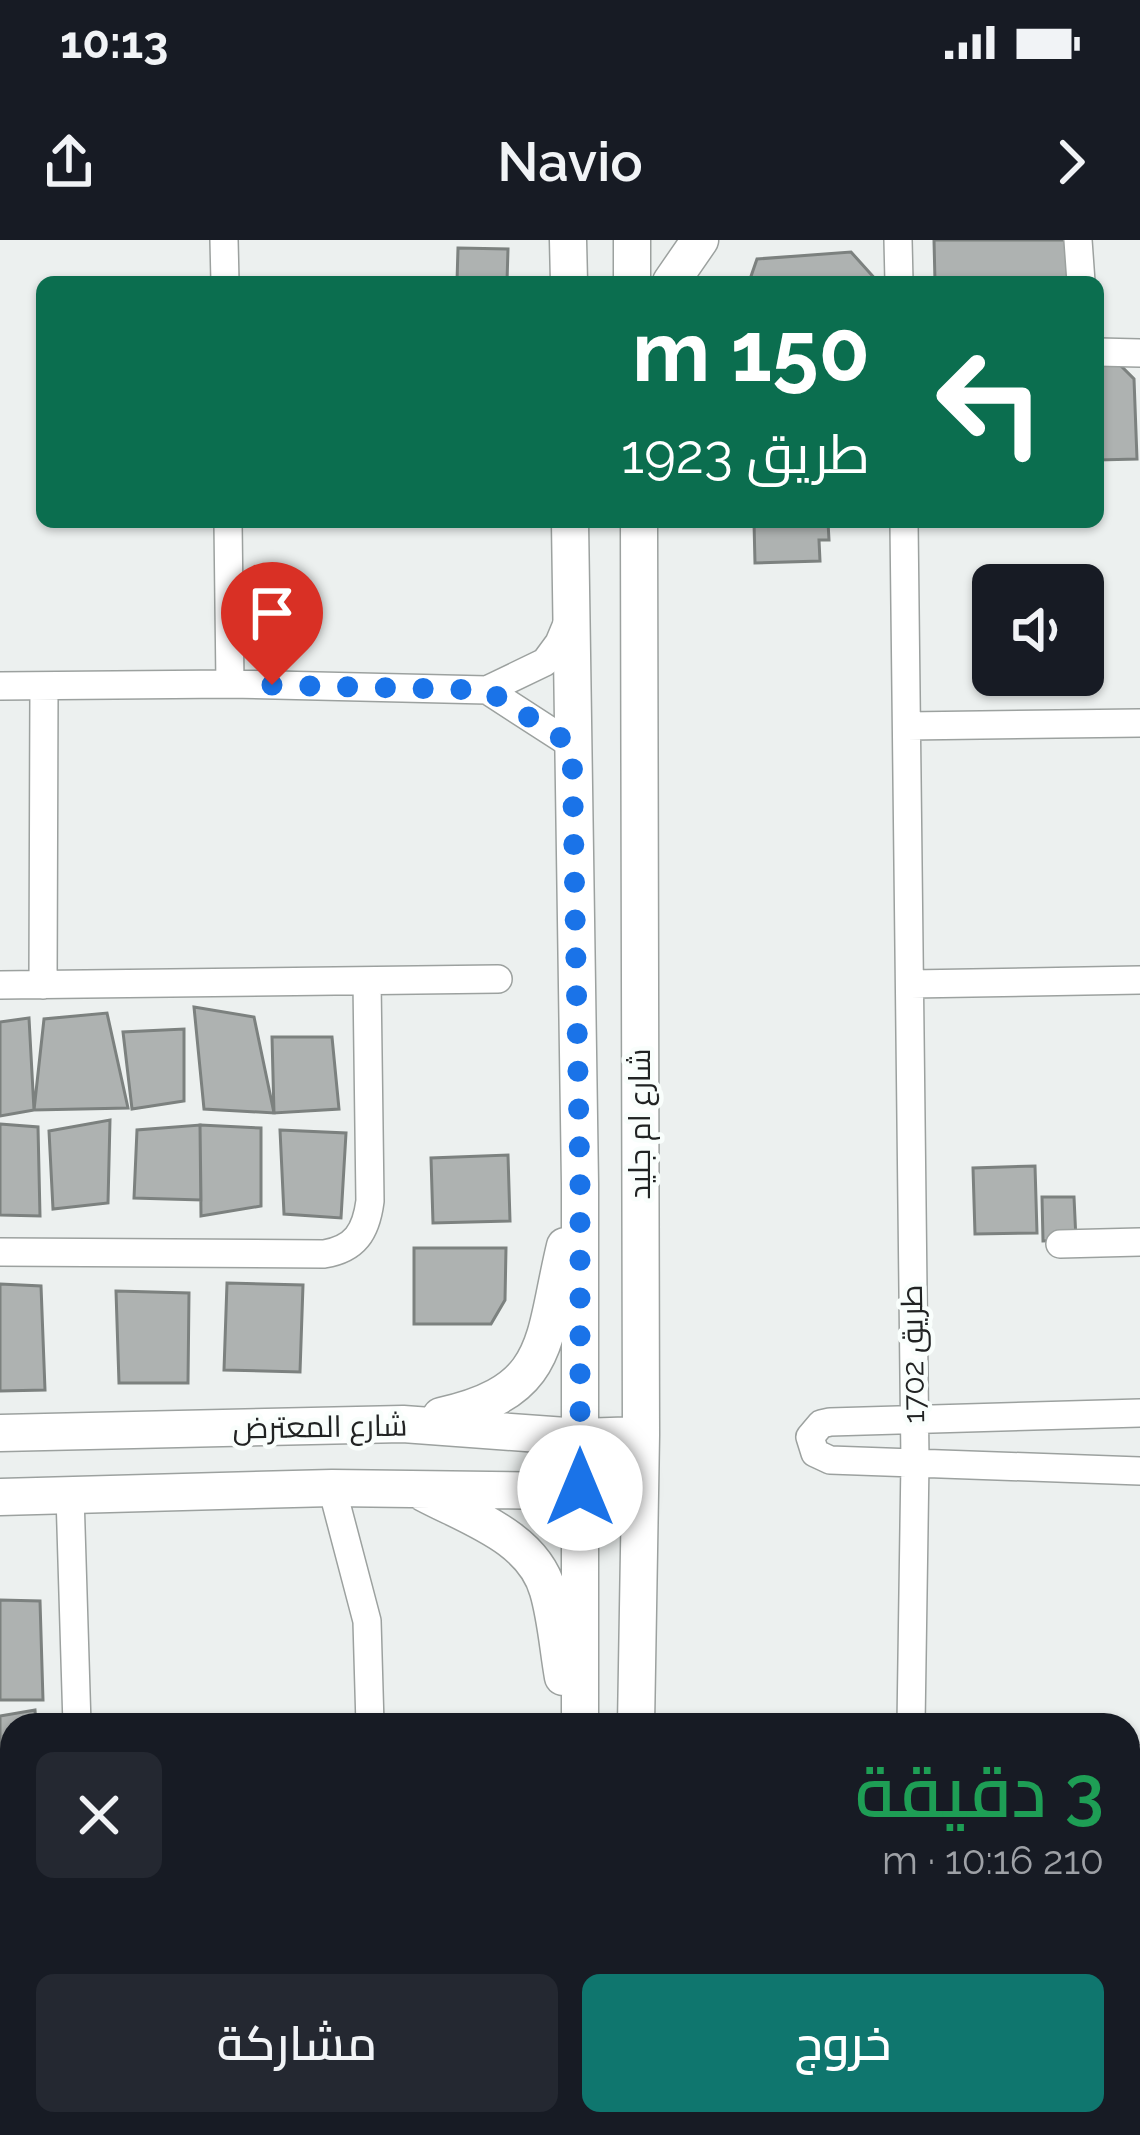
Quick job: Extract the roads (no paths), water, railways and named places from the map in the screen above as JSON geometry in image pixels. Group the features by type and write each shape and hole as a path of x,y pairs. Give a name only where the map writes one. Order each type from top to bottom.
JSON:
{"street":[{"path":"224,240 225,276"},
{"path":"632,240 632,276"},
{"path":"675,276 700,240"},
{"path":"898,240 899,276"},
{"path":"1078,240 1081,276"},
{"path":"1104,352 1140,352"},
{"path":"228,528 230,684"},
{"name":"شارع ام جليد","path":"570,528 580,1184 580,1713"},
{"name":"شارع ام جليد","path":"636,1713 639,528"},
{"name":"طريق 1702","path":"904,528 915,1461 911,1713"},
{"path":"0,686 230,684 487,690 545,662 570,615"},
{"path":"44,688 44,985"},
{"path":"487,690 572,745"},
{"path":"908,725 1140,722"},
{"path":"0,985 498,979"},
{"path":"911,984 1140,980"},
{"path":"0,1252 324,1254 353,1244 364,1232 370,1201 367,981"},
{"path":"403,1424 494,1400 534,1366 544,1346 580,1184"},
{"path":"1060,1244 1140,1242"},
{"path":"1140,1412 821,1424 811,1437 822,1459 1140,1471"},
{"name":"شارع المعترض","path":"0,1433 403,1424 580,1436 640,1435"},
{"path":"332,1488 367,1621 370,1713"},
{"name":"شارع المعترض","path":"0,1497 332,1488 638,1492"},
{"path":"416,1488 518,1544 536,1563 548,1590 569,1713"},
{"path":"70,1495 77,1713"}]}
